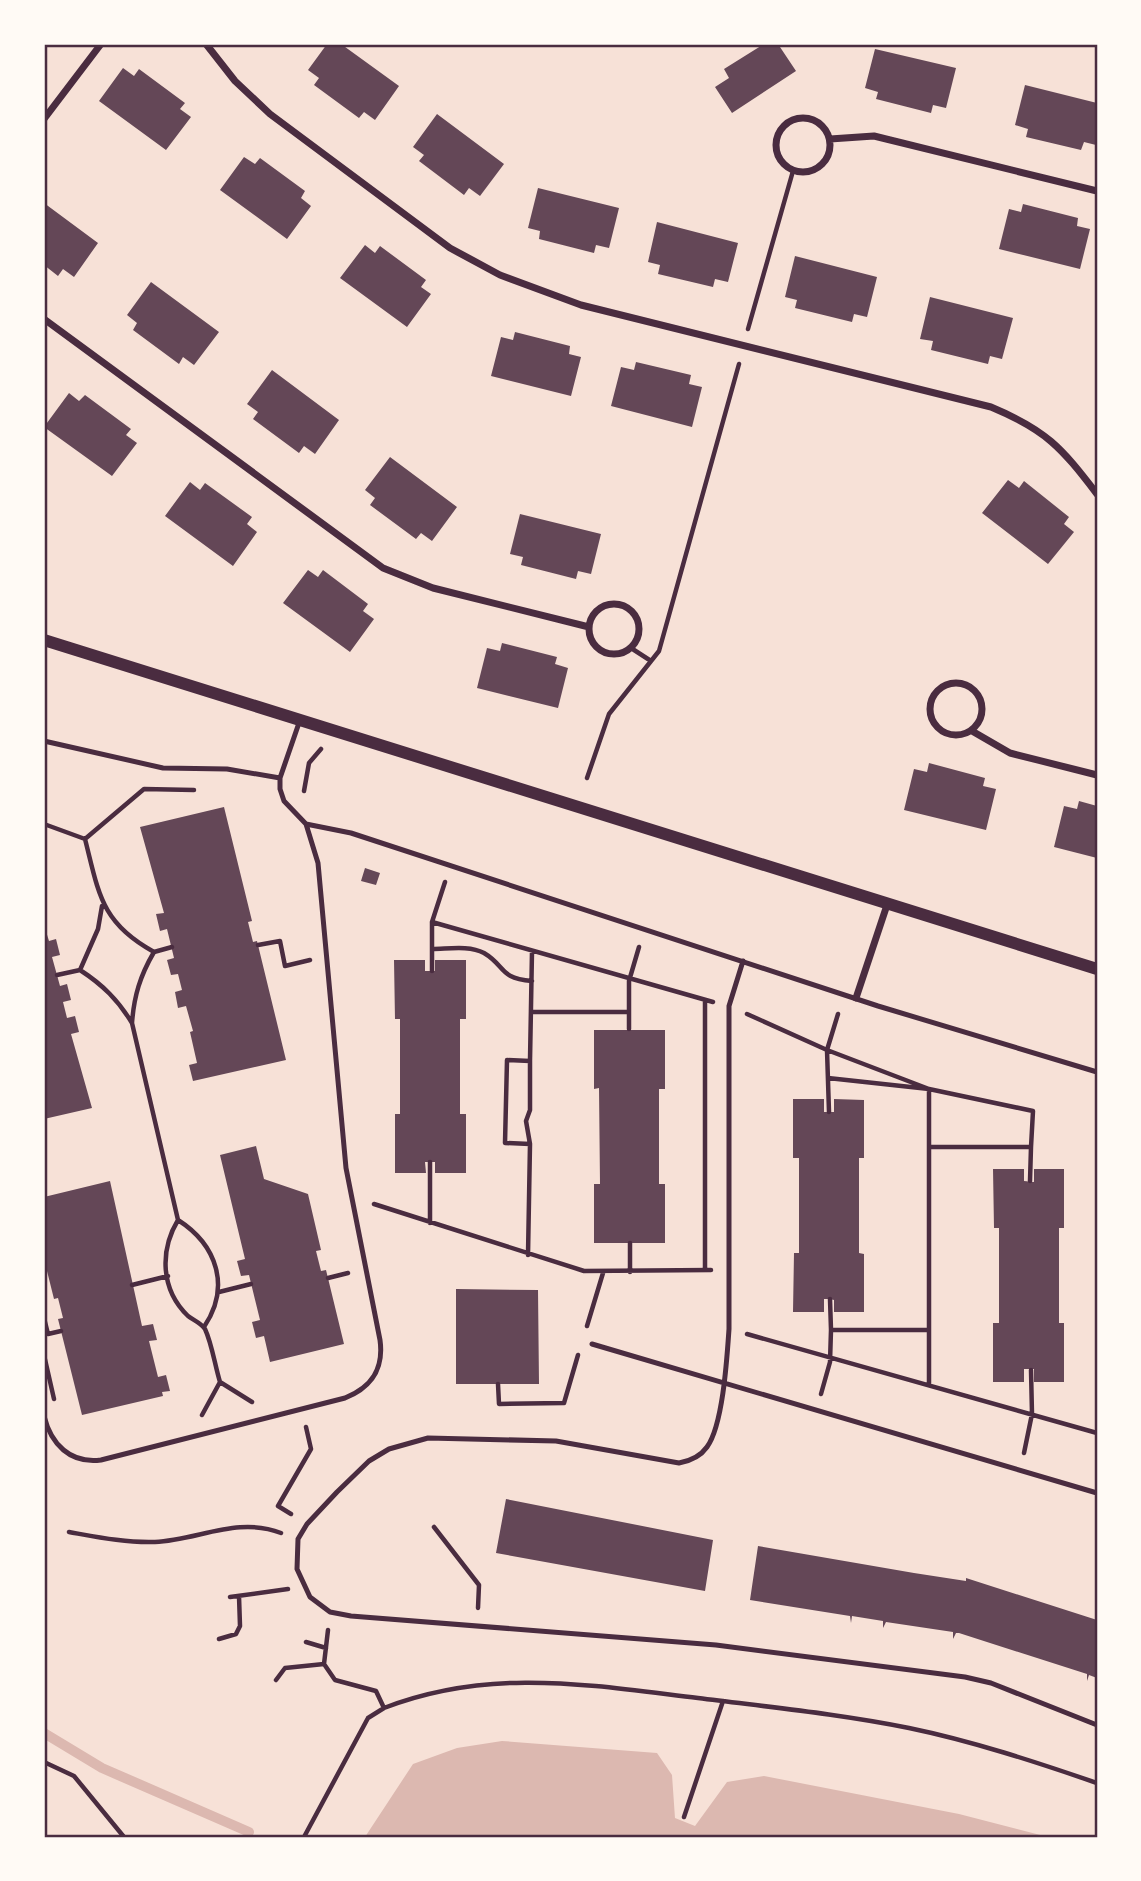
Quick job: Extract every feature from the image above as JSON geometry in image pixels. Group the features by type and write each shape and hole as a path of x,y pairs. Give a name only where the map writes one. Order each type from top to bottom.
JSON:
{"street":[{"path":"44,118 100,44"},
{"path":"206,44 235,80 270,114 450,248 500,275 581,305 991,407 1028,422 1056,444 1097,494"},
{"path":"796,119 813,120 821,125 830,139 831,147 824,163 810,172 793,171 779,160 776,152 778,135 788,122 796,119"},
{"path":"830,139 874,136 1097,191"},
{"path":"44,319 383,568 433,588 589,627"},
{"path":"624,607 636,618 639,625 631,648 615,654 599,649 593,643 589,627 591,619 601,608 624,607"},
{"path":"44,640 1097,969"},
{"path":"972,731 982,717 983,709 978,694 972,688 956,683 940,689 931,704 933,722 939,729 955,736 972,731 1010,753 1097,775"},
{"path":"856,999 887,905"}],"lane":[{"path":"44,1416 53,1440 63,1451 77,1459 100,1460 360,1392 372,1382 378,1370 382,1355 380,1340 351,1194 338,1103 318,863 306,824 284,801 280,778 300,720"},
{"path":"44,741 163,768 226,769 280,778"},
{"path":"306,824 351,833 856,999 1097,1072"},
{"path":"743,961 729,1006 729,1329 725,1382 710,1441 699,1456 679,1463 556,1441 428,1438 389,1449 369,1461 307,1524 298,1539 297,1569 302,1583 310,1597 330,1612 477,1627 716,1644 965,1677 991,1684 1097,1725"},
{"path":"592,1344 1097,1493"}],"path":[{"path":"757,297 793,171"},
{"path":"587,778 610,714 659,652 731,393"},
{"path":"631,648 651,661"},
{"path":"306,824 310,802 303,789 309,763 322,749"},
{"path":"85,839 144,789"},
{"path":"44,824 85,839"},
{"path":"85,839 102,906 116,926 133,941 154,951 172,947"},
{"path":"432,971 432,922 439,902"},
{"path":"80,970 98,929 102,906"},
{"path":"432,922 629,981 729,1006 827,1050 929,1089"},
{"path":"258,946 280,941 285,966 306,960"},
{"path":"432,950 477,951 485,954 508,976 532,981"},
{"path":"132,1023 138,986 154,951"},
{"path":"528,1255 530,1144 526,1121 530,1110 532,951"},
{"path":"629,1029 629,981 636,957"},
{"path":"57,975 80,970 102,984 119,1002 132,1023 178,1220 167,1239 164,1260 176,1300 187,1315 204,1327 220,1382 274,1416"},
{"path":"705,1000 705,1270"},
{"path":"531,1012 629,1012"},
{"path":"829,1112 827,1050 837,1017"},
{"path":"530,1061 506,1060 505,1143 530,1144"},
{"path":"828,1078 929,1089 1033,1111 1030,1181"},
{"path":"929,1089 929,1384"},
{"path":"929,1147 1031,1147"},
{"path":"430,1162 430,1223"},
{"path":"351,1194 430,1223 584,1271 603,1273 729,1269"},
{"path":"178,1220 197,1232 209,1249 219,1292 215,1310 204,1327"},
{"path":"630,1243 630,1272"},
{"path":"328,1278 353,1272"},
{"path":"589,1320 603,1273"},
{"path":"132,1285 168,1276"},
{"path":"219,1292 251,1284"},
{"path":"828,1371 830,1299"},
{"path":"44,1318 48,1334 61,1331"},
{"path":"729,1329 1097,1433"},
{"path":"831,1330 929,1330"},
{"path":"498,1384 499,1404 564,1404 579,1354"},
{"path":"1027,1439 1032,1414 1031,1370"},
{"path":"190,1437 220,1382"},
{"path":"294,1516 278,1506 311,1449"},
{"path":"69,1532 152,1542 183,1539 250,1525 298,1539"},
{"path":"434,1527 479,1585 477,1627"},
{"path":"230,1597 289,1589"},
{"path":"219,1639 236,1634 240,1626 239,1596"},
{"path":"330,1612 324,1664 335,1679 376,1691 384,1708"},
{"path":"306,1642 326,1648"},
{"path":"276,1680 285,1668 324,1664"},
{"path":"304,1837 368,1718 384,1708 439,1689 517,1681 589,1685 723,1701 909,1728 1041,1764 1097,1783"},
{"path":"684,1817 723,1701"},
{"path":"44,1762 74,1776 124,1837"}],"shaded area":[{"path":"502,1741 657,1753 672,1775 675,1818 695,1826 727,1782 764,1776 959,1814 1048,1837 365,1837 413,1764 457,1748"}],"building":[{"path":"327,44 341,44 399,86 375,120 364,112 359,118 314,85 319,78 308,70"},
{"path":"764,44 778,44 796,71 732,113 715,87 729,78 724,69"},
{"path":"875,49 956,68 946,108 933,105 931,113 876,99 878,92 865,88"},
{"path":"123,68 134,76 139,69 185,103 180,109 191,117 166,150 99,101"},
{"path":"1025,85 1097,103 1096,145 1084,142 1081,150 1026,137 1028,129 1015,125"},
{"path":"437,114 504,164 480,196 469,188 464,195 419,161 424,155 413,147"},
{"path":"244,157 255,164 260,158 305,191 301,198 311,206 287,239 220,190"},
{"path":"538,188 619,208 609,248 596,245 594,253 539,239 540,231 528,228"},
{"path":"44,203 98,243 74,277 63,269 58,276 44,265"},
{"path":"1023,204 1078,218 1077,226 1090,229 1080,269 999,249 1009,209 1021,212"},
{"path":"657,222 738,243 728,282 715,279 713,287 658,274 660,265 648,262"},
{"path":"365,245 375,253 380,246 426,280 421,287 431,294 407,327 340,278"},
{"path":"795,256 877,277 867,317 854,314 852,322 795,308 797,300 785,297"},
{"path":"151,282 219,332 194,365 183,357 179,364 133,330 137,323 127,315"},
{"path":"930,297 1013,318 1002,359 990,356 988,364 931,350 933,341 920,339"},
{"path":"515,332 570,346 569,354 581,357 571,396 491,376 501,337 513,340"},
{"path":"636,362 691,375 689,384 702,387 692,427 611,406 621,367 634,370"},
{"path":"272,370 339,420 315,454 304,446 299,453 253,419 258,412 247,404"},
{"path":"69,393 79,401 85,395 131,429 126,435 137,443 112,476 44,427"},
{"path":"390,457 457,507 432,541 421,533 416,539 370,505 375,498 365,490"},
{"path":"1008,480 1019,488 1024,481 1069,517 1064,524 1074,532 1048,564 982,513"},
{"path":"190,482 200,490 205,483 252,517 247,524 257,532 233,566 165,516"},
{"path":"520,514 601,534 591,574 578,571 576,579 521,565 523,557 510,554"},
{"path":"308,570 318,577 323,570 368,604 363,611 374,619 350,652 283,603"},
{"path":"502,643 557,657 555,664 568,668 558,708 477,688 487,648 500,651"},
{"path":"929,763 985,778 983,786 996,789 986,830 904,810 914,769 927,772"},
{"path":"1079,801 1097,806 1097,858 1054,847 1064,806 1077,809"},
{"path":"224,807 252,921 248,922 253,942 257,941 286,1060 193,1081 189,1065 197,1063 190,1032 193,1031 186,1006 178,1008 175,992 182,990 178,974 171,975 167,960 174,958 167,929 160,931 156,914 164,913 140,827"},
{"path":"365,868 380,873 376,885 361,881"},
{"path":"44,925 49,941 56,939 60,955 52,957 60,986 67,984 71,1000 63,1002 67,1018 75,1016 79,1032 71,1034 92,1108 44,1119"},
{"path":"394,960 425,960 425,971 435,971 435,960 466,960 466,1019 460,1019 460,1114 466,1114 466,1173 435,1173 435,1162 425,1162 426,1173 395,1173 395,1114 400,1114 400,1019 395,1019"},
{"path":"594,1030 665,1030 665,1089 659,1089 659,1184 665,1184 665,1243 594,1243 594,1184 600,1184 599,1088 594,1089"},
{"path":"793,1099 824,1099 824,1112 834,1112 834,1099 864,1100 864,1158 859,1158 859,1253 864,1254 864,1312 834,1312 834,1300 824,1299 824,1312 793,1312 794,1253 799,1253 799,1158 793,1158"},
{"path":"256,1146 264,1179 308,1194 321,1250 316,1251 321,1271 326,1270 344,1344 270,1362 264,1336 256,1338 252,1322 260,1320 249,1275 241,1276 237,1261 245,1259 220,1155"},
{"path":"993,1169 1024,1169 1024,1181 1034,1182 1034,1169 1064,1169 1064,1228 1059,1228 1059,1323 1064,1323 1064,1382 1034,1382 1034,1369 1024,1369 1024,1382 993,1382 993,1323 999,1323 999,1228 994,1228"},
{"path":"110,1181 142,1326 153,1324 157,1340 149,1341 158,1377 166,1375 170,1391 162,1392 163,1396 82,1415 58,1319 63,1318 58,1298 54,1299 44,1259 44,1197"},
{"path":"456,1289 538,1290 539,1384 456,1384"},
{"path":"506,1499 713,1540 705,1591 496,1553"},
{"path":"758,1546 966,1581 966,1578 1097,1620 1097,1678 1089,1675 1087,1681 1087,1674 959,1633 956,1633 953,1639 953,1632 886,1622 883,1628 883,1621 852,1616 851,1623 850,1616 750,1600"}],"waterway":[{"path":"44,1733 102,1768 249,1832"}]}
